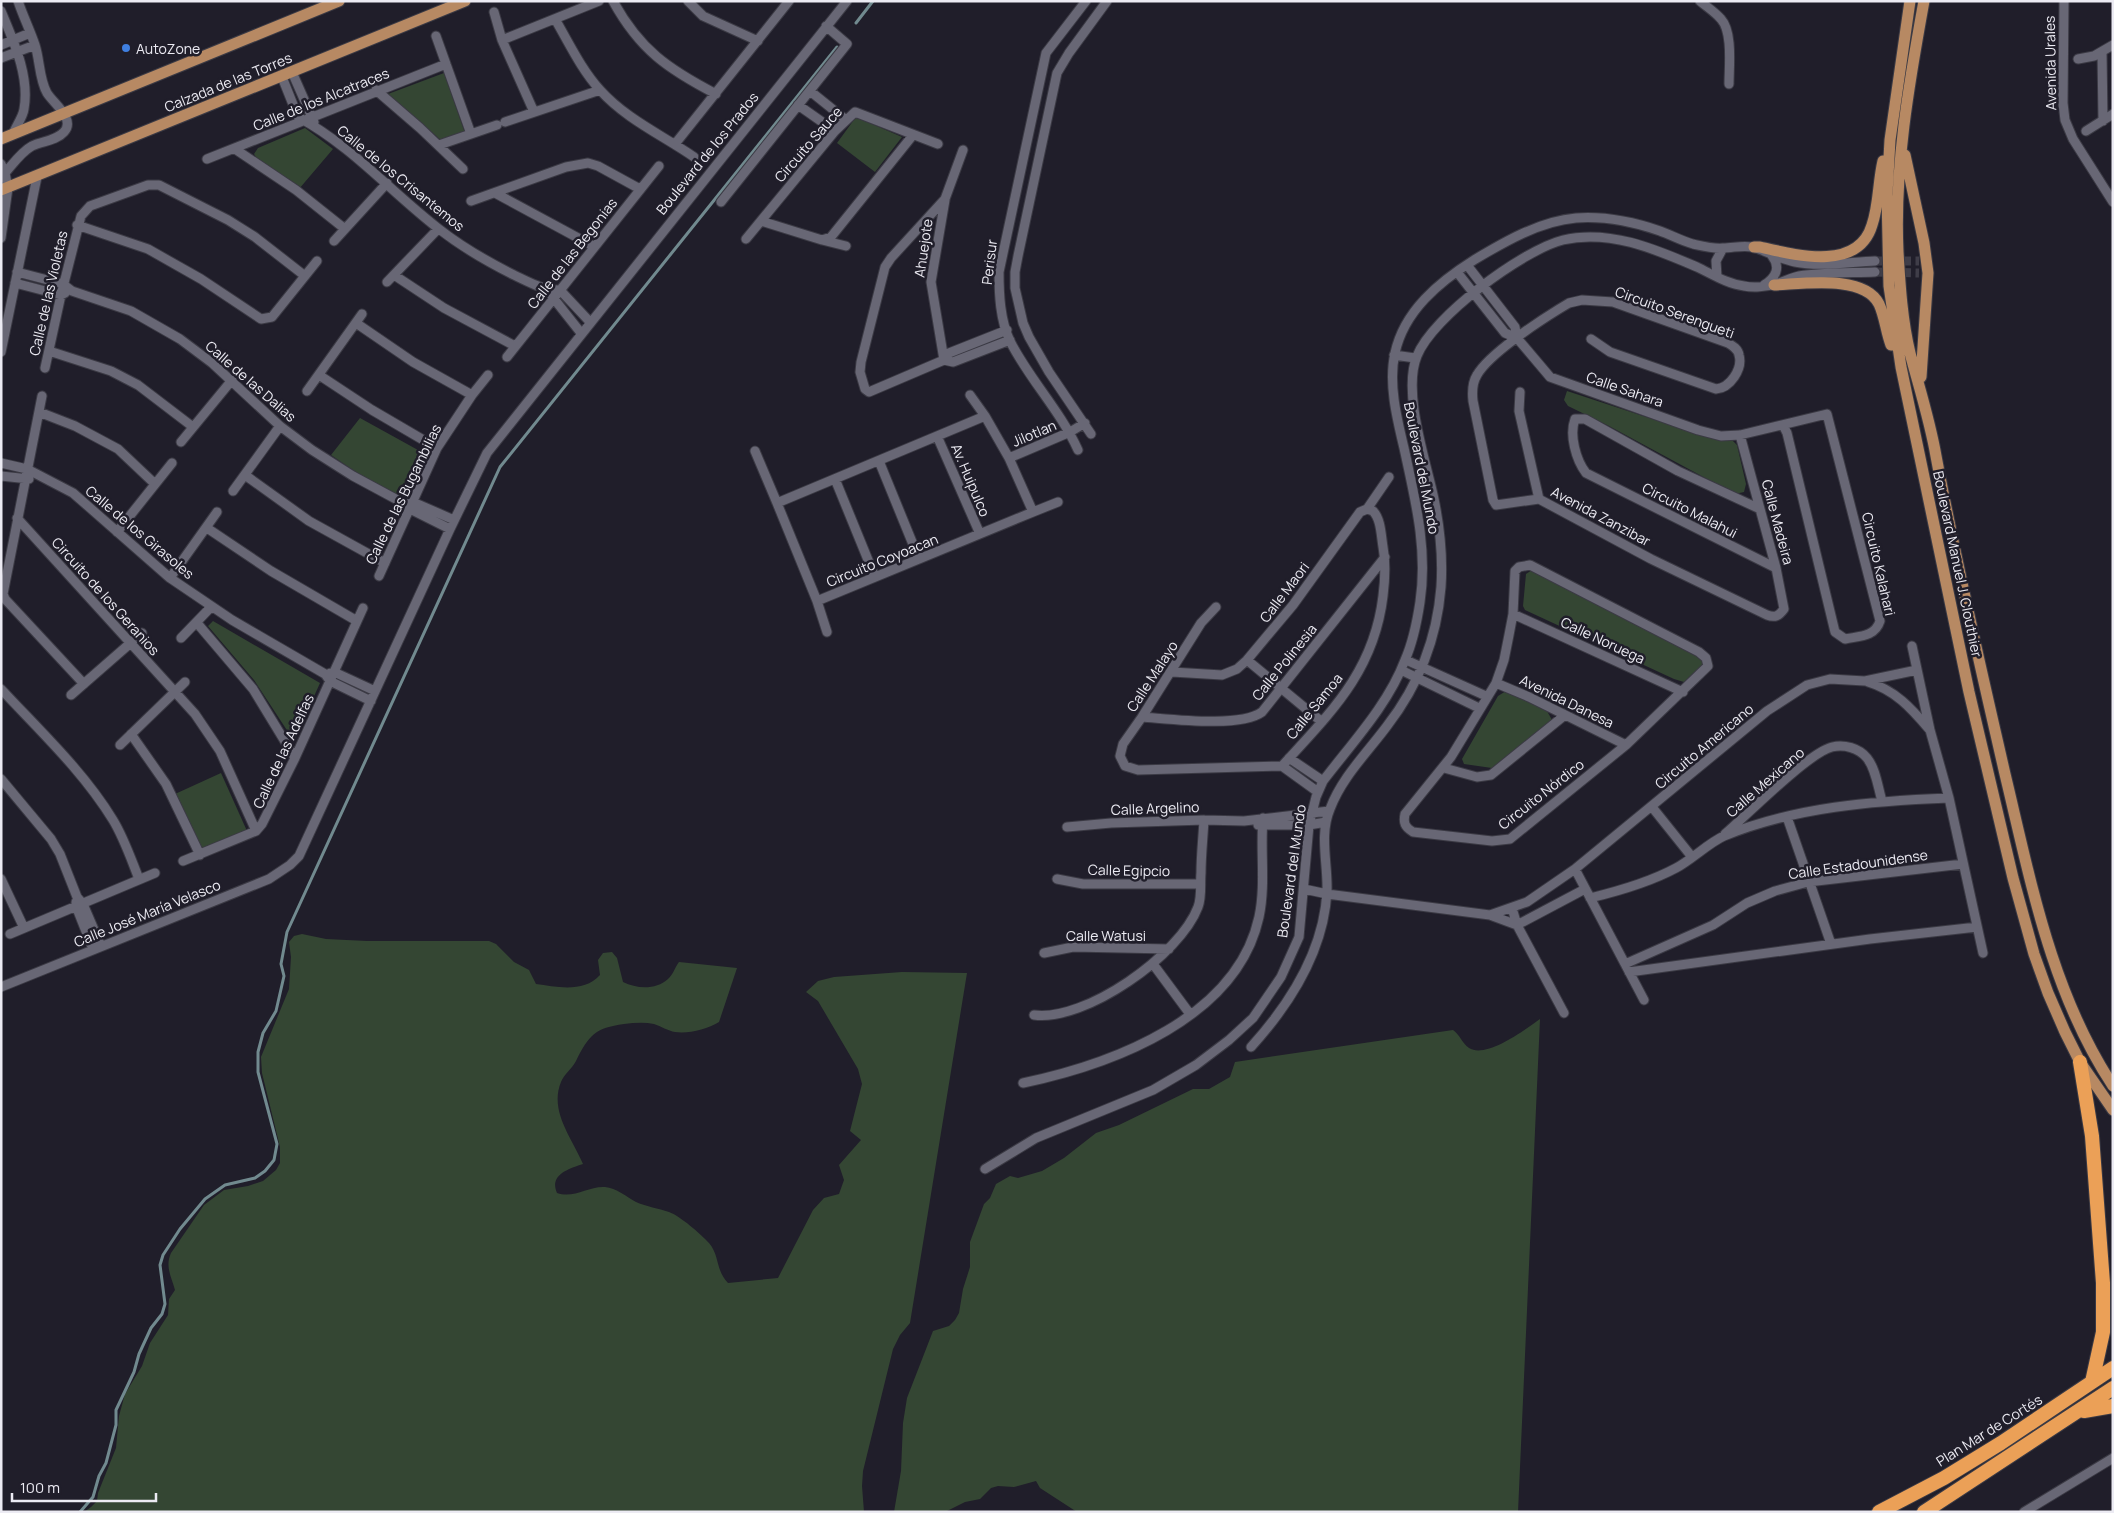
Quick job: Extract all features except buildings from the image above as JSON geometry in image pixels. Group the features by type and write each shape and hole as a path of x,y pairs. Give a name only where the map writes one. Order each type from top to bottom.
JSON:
{"highway":[{"path":"2080,1062 2092,1136 2103,1282 2103,1332 2092,1382"},
{"name":"Plan Mar de Cortés","path":"1879,1512 1944,1478 2001,1443 2113,1368"},
{"path":"1924,1512 2113,1388"},
{"path":"2078,1412 2113,1406"}],"main road":[{"path":"1,139 339,1"},
{"name":"Calzada de las Torres","path":"5,189 465,1"},
{"name":"Boulevard Manuel J. Clouthier","path":"1910,1 1890,140 1887,194 1889,276 1901,367 1967,682 2013,878 2034,954 2048,993 2080,1062 2113,1110"},
{"name":"Boulevard Manuel J. Clouthier","path":"1924,1 1902,145 1898,185 1897,222 1901,295 1910,351 1933,437 1965,601 2035,901 2065,994 2096,1060 2113,1086"},
{"path":"1754,247 1791,254 1822,256 1845,254 1858,246 1867,236 1872,226 1878,184 1890,140"},
{"path":"1902,145 1924,273 1921,388"},
{"path":"1769,285 1835,284 1852,285 1866,290 1879,305 1890,343 1901,367"}],"street":[{"path":"5,173 32,146 55,138 64,132 67,127 65,114 50,98 43,85 35,45 18,1"},
{"path":"502,40 599,1"},
{"path":"613,1 624,20 658,60 682,77 716,94"},
{"path":"688,1 703,16 758,41"},
{"path":"675,144 789,1"},
{"name":"Boulevard de los Prados","path":"299,856 450,528 487,453 847,1"},
{"name":"Perisur","path":"1078,450 1070,432 1010,340 999,297 1000,267 1046,53 1050,45 1086,1"},
{"name":"Perisur","path":"1091,434 1050,372 1030,337 1021,316 1015,288 1015,272 1055,83 1062,64 1107,1"},
{"path":"1700,1 1722,20 1726,26 1729,36 1729,84"},
{"name":"Avenida Urales","path":"2064,1 2063,103 2065,120 2073,139 2111,197"},
{"path":"1,11 13,40 22,72 24,109 13,134"},
{"path":"494,12 502,40 534,112"},
{"path":"555,19 581,66 600,90 635,120 694,158"},
{"path":"721,202 847,44 826,26"},
{"path":"1,45 30,33"},
{"path":"436,36 471,134"},
{"path":"1,58 35,45"},
{"path":"2078,59 2094,56 2113,45"},
{"path":"2102,52 2103,121"},
{"name":"Calle de los Alcatraces","path":"207,159 311,122 376,90 446,64"},
{"name":"Calle de los Crisantemos","path":"287,74 297,116 311,122 387,183 438,229 497,267 551,295 581,333"},
{"path":"1039,80 1055,83"},
{"path":"376,90 440,145 463,169"},
{"path":"440,145 600,90"},
{"path":"810,91 846,120"},
{"path":"798,105 835,131"},
{"name":"Circuito Sauce","path":"746,239 852,113 858,112 938,144"},
{"path":"2086,131 2113,114"},
{"path":"822,240 831,237 913,135"},
{"path":"236,149 296,190 346,229"},
{"path":"963,150 945,199 885,267 860,372 865,389 868,392 944,360 950,353 1007,330"},
{"path":"1,164 5,173 1,238"},
{"path":"471,201 566,167 588,164 598,166 640,189"},
{"name":"Calle de las Begonias","path":"560,290 659,166"},
{"path":"1,352 37,176"},
{"path":"334,241 387,183"},
{"path":"305,276 255,237 228,220 153,184 90,206 84,211 77,225 154,253 201,279 261,319 272,317 305,276 317,261"},
{"path":"495,193 594,246"},
{"name":"Ahuejote","path":"944,360 931,282 945,199"},
{"name":"Boulevard del Mundo","path":"985,1169 1036,1138 1154,1090 1196,1065 1229,1040 1253,1018 1282,977 1299,937 1310,814 1318,792 1323,781 1383,701 1406,660 1413,639 1420,598 1422,541 1418,511 1398,424 1393,367 1394,355 1407,322 1433,290 1468,264 1518,236 1574,218 1608,219 1640,225 1692,244 1723,248 1738,246 1754,247 1772,256 1795,262 1815,264 1875,261"},
{"path":"761,221 846,246"},
{"name":"Calle de las Violetas","path":"45,368 77,225"},
{"path":"387,282 438,229"},
{"name":"Boulevard del Mundo","path":"1251,1047 1285,1005 1298,984 1318,937 1327,894 1325,855 1326,822 1329,811 1352,770 1388,725 1418,678 1438,610 1442,547 1434,499 1416,418 1412,377 1416,358 1432,332 1473,295 1518,261 1537,250 1566,239 1589,236 1616,239 1644,246 1743,286 1769,285 1800,276 1875,272"},
{"path":"1717,277 1716,261 1723,248"},
{"path":"1769,285 1777,271 1775,260 1772,256"},
{"path":"1468,264 1515,327 1517,338"},
{"name":"Calle de las Dalias","path":"17,272 63,284 72,291 131,311 180,339 232,380 280,426 312,450 353,476 450,528"},
{"path":"1456,272 1505,333 1517,338"},
{"path":"394,275 444,308 515,346"},
{"path":"16,283 60,295 72,291"},
{"path":"560,290 590,322"},
{"name":"Calle de los Crisantemos","path":"551,295 560,290"},
{"name":"Calle de las Begonias","path":"507,357 551,295"},
{"name":"Circuito Serengueti","path":"1517,338 1545,317 1570,303 1596,300 1613,302 1728,343 1736,348 1740,363 1727,387 1716,389 1610,352 1591,339"},
{"path":"1494,319 1500,317 1504,312"},
{"path":"307,392 362,314"},
{"path":"356,323 413,362 472,395"},
{"name":"Calle Sahara","path":"1517,338 1550,377 1705,432 1721,436 1740,435"},
{"name":"Avenida Zanzibar","path":"1517,338 1478,373 1472,390 1495,503 1499,506 1539,499 1652,559 1767,616 1779,616"},
{"path":"944,360 953,362 1010,340"},
{"path":"49,351 111,371 138,385 193,427"},
{"path":"1394,355 1416,358"},
{"path":"319,375 372,410 437,448"},
{"name":"Calle de las Bugambilias","path":"379,576 409,505 437,448 472,395 488,375"},
{"path":"181,442 232,380"},
{"path":"1520,392 1519,411 1539,499"},
{"path":"970,395 985,416 1009,458 1033,512"},
{"path":"42,396 3,594 5,599 84,684"},
{"path":"38,412 75,426 118,449 155,484"},
{"name":"Circuito Kalahari","path":"1740,435 1827,414 1880,621 1875,632 1845,639 1835,632 1787,433 1783,425"},
{"path":"777,503 985,416"},
{"name":"Circuito Malahui","path":"1760,509 1678,471 1585,419 1579,418 1573,423 1576,452 1581,466 1586,473 1776,568"},
{"path":"1070,432 1085,424"},
{"path":"234,491 280,426"},
{"name":"Jilotlan","path":"1009,458 1070,432"},
{"name":"Calle Madeira","path":"1740,435 1776,568 1784,609 1779,616"},
{"name":"Av. Huipulco","path":"937,436 980,534"},
{"name":"Circuito Coyoacan","path":"755,451 816,602 1058,502"},
{"path":"878,461 919,559"},
{"path":"117,532 172,463"},
{"name":"Calle de los Girasoles","path":"1,464 27,469 73,494 170,578 211,607 370,701"},
{"path":"245,475 309,521 385,563"},
{"path":"1,476 24,480 39,477"},
{"name":"Calle Maori","path":"1172,672 1222,675 1237,669 1247,660 1293,605 1360,512 1367,509 1389,477"},
{"path":"835,479 875,578"},
{"name":"Calle de las Dalias","path":"409,505 454,520"},
{"name":"Calle Samoa","path":"1282,766 1322,722 1351,686 1365,661 1372,642 1381,612 1385,557 1378,519 1375,513 1367,509"},
{"path":"170,578 217,512"},
{"name":"Circuito de los Geranios","path":"17,518 176,692 200,721 220,751 256,831"},
{"path":"207,528 271,571 357,621"},
{"name":"Calle Polinesia","path":"1142,717 1190,720 1242,720 1255,717 1262,712 1385,557"},
{"name":"Circuito Nórdico","path":"1524,566 1537,568 1699,652 1708,662 1706,669 1683,692 1626,744 1516,834 1501,841 1447,837 1413,832 1406,828 1404,822 1405,814 1444,768 1461,743 1479,708 1496,682 1504,660 1513,614 1515,571 1524,566"},
{"path":"816,602 827,632"},
{"name":"Calle Malayo","path":"1216,606 1201,624 1172,672 1123,744 1120,756 1122,762 1131,769 1138,770 1282,766"},
{"path":"181,638 211,607"},
{"name":"Calle de las Adelfas","path":"256,831 267,816 295,758 330,676 363,608"},
{"name":"Calle Noruega","path":"1513,614 1683,692"},
{"path":"197,623 254,689 295,758"},
{"path":"71,695 142,633"},
{"name":"Circuito Americano","path":"1912,646 1930,730 1949,798 1983,953"},
{"path":"1247,660 1322,722"},
{"path":"1406,660 1486,696"},
{"path":"1401,670 1479,708"},
{"name":"Circuito Americano","path":"1865,681 1917,670"},
{"name":"Calle de los Girasoles","path":"330,676 375,691"},
{"name":"Circuito Americano","path":"1490,915 1512,908 1537,896 1575,869 1767,711 1790,695 1808,686 1830,679 1865,681 1881,686 1896,694 1930,730"},
{"path":"120,745 185,682"},
{"name":"Avenida Danesa","path":"1496,682 1626,744"},
{"path":"1,689 63,756 99,799 123,840 139,879"},
{"path":"1444,768 1477,777 1491,775 1564,715"},
{"path":"131,734 166,784 200,855"},
{"name":"Calle Mexicano","path":"1590,898 1642,882 1676,868 1722,837 1803,766 1832,747 1844,746 1857,750 1867,758 1873,770 1882,801"},
{"path":"1289,758 1323,781"},
{"path":"1282,766 1318,792"},
{"path":"1,779 51,839 60,854 97,948"},
{"name":"Calle Mexicano","path":"1722,837 1811,810 1882,801 1949,798"},
{"path":"1652,807 1692,857"},
{"name":"Calle Argelino","path":"1263,822 1329,811"},
{"path":"1787,817 1831,944"},
{"path":"1034,1016 1048,1017 1063,1014 1089,1004 1153,964 1169,949 1193,919 1199,904 1204,820"},
{"name":"Calle Argelino","path":"1067,827 1111,822 1204,820 1309,825 1326,822"},
{"path":"1023,1083 1056,1076 1110,1059 1139,1046 1190,1014 1228,980 1242,962 1253,940 1260,916 1263,888 1263,822"},
{"path":"183,861 256,831"},
{"name":"Calle José María Velasco","path":"1,987 269,879 290,865 299,856"},
{"name":"Calle Estadounidense","path":"1627,968 1713,925 1748,903 1775,890 1808,882 1963,864"},
{"path":"1575,869 1644,1000"},
{"path":"10,934 79,902 155,873"},
{"path":"1,879 24,928"},
{"name":"Calle Egipcio","path":"1057,879 1083,884 1200,884"},
{"path":"1304,889 1327,894 1490,915 1517,925 1585,889"},
{"path":"1512,908 1517,925 1564,1013"},
{"path":"1627,968 1977,927"},
{"name":"Calle Watusi","path":"1044,953 1073,947 1169,949"},
{"path":"1153,964 1190,1014"},
{"path":"2024,1512 2099,1464 2113,1458"},
{"path":"2039,1504 2045,1512"}],"green space":[{"path":"444,73 465,133 443,142 388,94"},
{"path":"856,117 902,137 875,172 837,143"},
{"path":"305,128 333,149 299,189 254,154 258,148"},
{"path":"1567,391 1707,437 1732,440 1737,445 1746,484 1744,492 1735,494 1568,406 1564,400"},
{"path":"360,418 427,455 408,500 366,479 331,455"},
{"path":"1532,570 1700,656 1703,661 1703,668 1684,682 1674,679 1525,610 1523,606 1526,574"},
{"path":"213,621 320,683 294,741 254,680 208,626"},
{"path":"1506,691 1547,711 1552,720 1492,768 1464,764 1462,759 1498,696"},
{"path":"221,773 247,831 201,852 175,794"},
{"path":"302,934 326,939 367,941 489,941 496,944 514,962 529,970 536,984 561,987 578,987 594,981 600,975 598,960 603,953 612,952 617,958 623,982 640,987 652,987 663,983 668,979 679,962 737,968 719,1022 714,1025 703,1029 680,1032 650,1023 624,1024 599,1031 589,1039 574,1064 562,1079 558,1093 558,1103 563,1124 583,1164 561,1174 555,1187 557,1193 569,1194 605,1187 617,1191 640,1204 674,1214 709,1243 715,1253 721,1273 728,1283 778,1278 813,1210 824,1198 839,1194 844,1180 839,1165 861,1140 850,1131 862,1084 858,1069 818,1001 806,992 818,981 834,977 902,972 967,973 910,1323 900,1335 893,1349 863,1471 864,1512 84,1512 97,1501 98,1493 116,1448 119,1416 125,1394 142,1366 150,1343 168,1315 169,1299 175,1290 169,1267 171,1253 204,1205 224,1190 263,1181 276,1170 280,1163 280,1147 262,1073 261,1057 289,989 291,957 289,942 294,936"},
{"path":"1540,1019 1518,1512 1077,1512 1040,1488 1036,1481 1014,1487 998,1486 991,1488 980,1499 965,1502 945,1512 894,1512 901,1471 903,1423 907,1398 933,1331 949,1326 959,1313 963,1289 970,1267 970,1242 984,1204 990,1198 996,1184 1010,1176 1018,1178 1042,1171 1064,1158 1096,1133 1119,1125 1193,1089 1209,1089 1230,1077 1235,1062 1453,1030 1469,1048 1485,1050 1506,1041"}],"waterway":[{"path":"856,23 873,1"},
{"path":"80,1512 93,1497 99,1476 106,1463 116,1425 116,1410 134,1372 139,1354 151,1328 162,1314 165,1304 160,1265 163,1255 180,1229 205,1199 225,1185 255,1178 265,1171 274,1160 277,1144 258,1072 258,1052 263,1033 276,1011 284,976 281,964 287,932 500,467 837,47"}],"tunnel":[{"path":"1875,261 1919,261"},
{"path":"1875,272 1919,273"}],"place":[{"name":"AutoZone","path":"126,48"}]}
